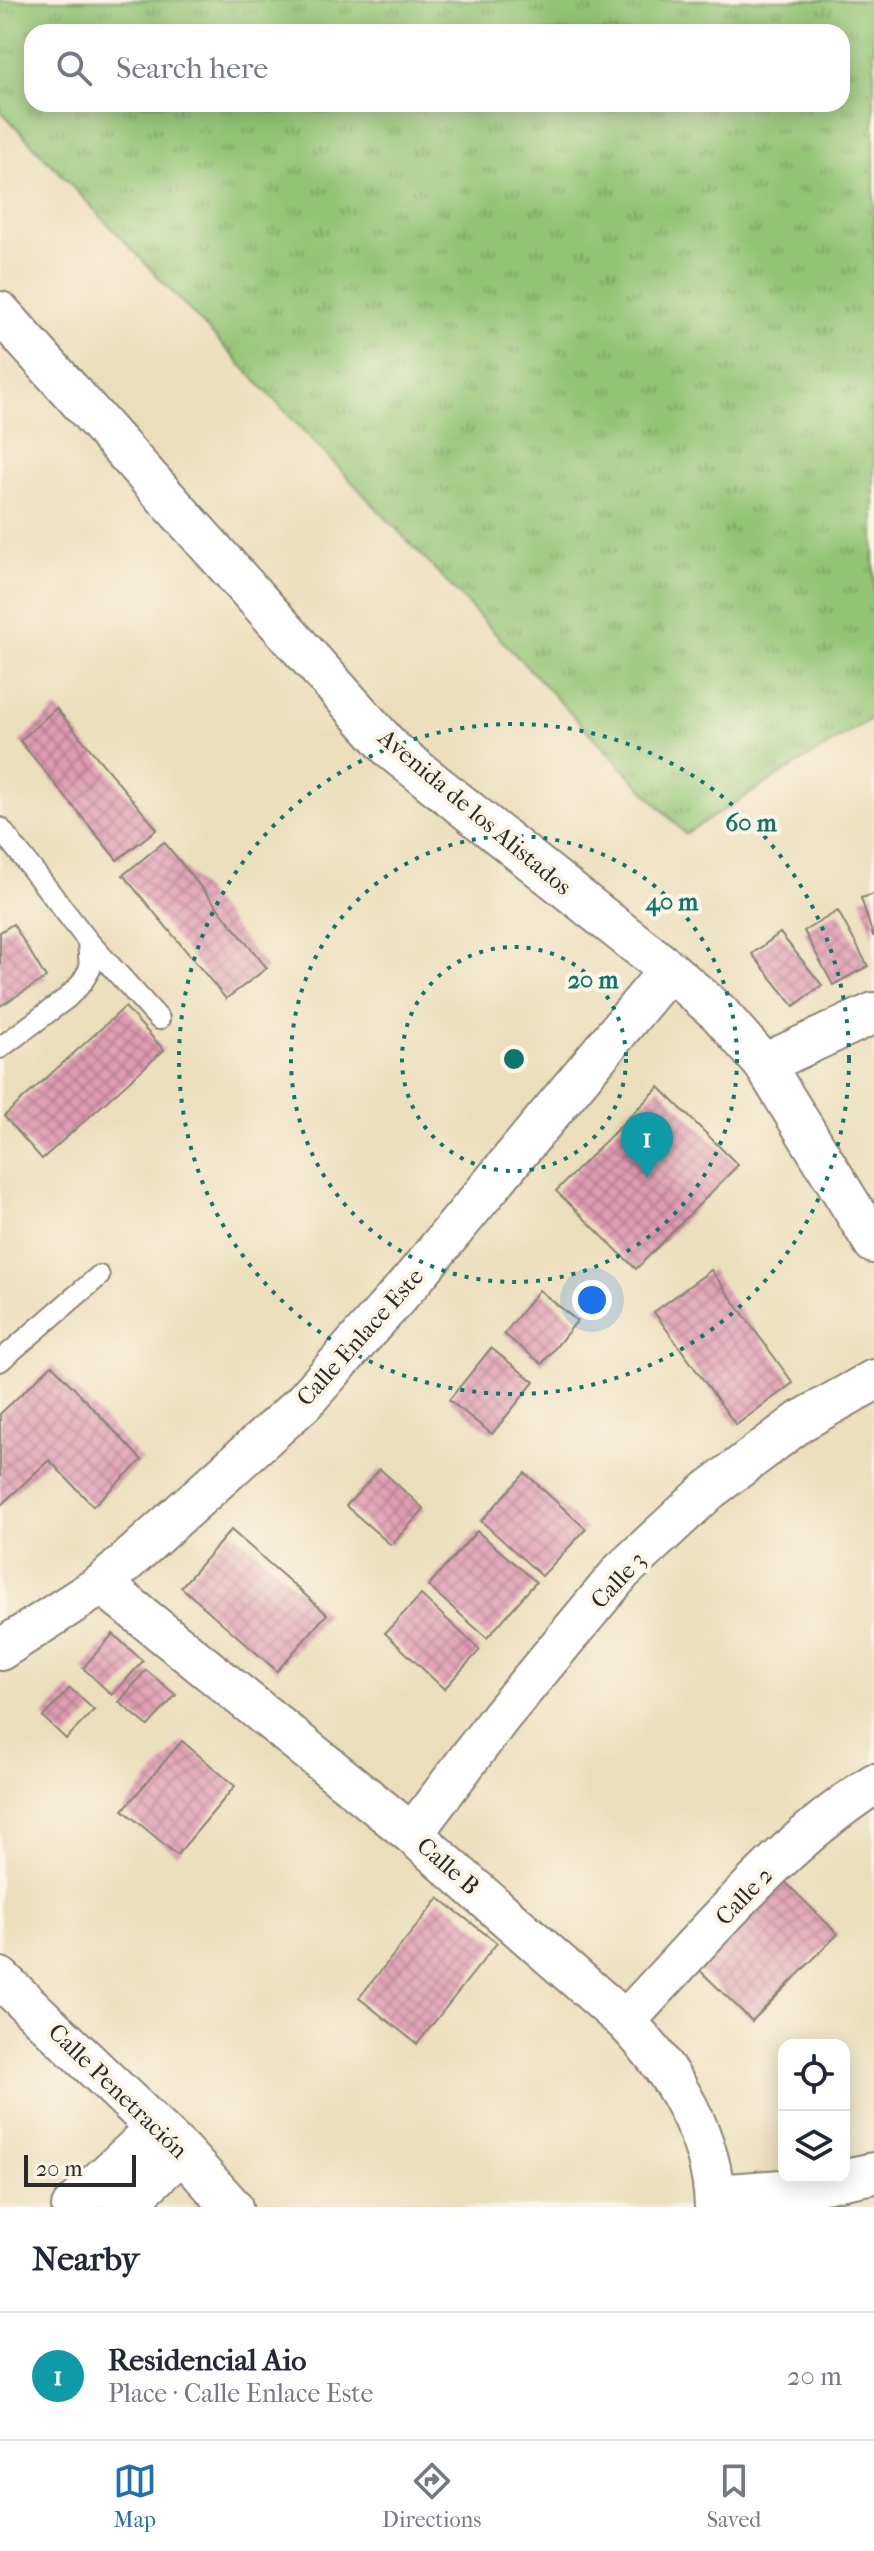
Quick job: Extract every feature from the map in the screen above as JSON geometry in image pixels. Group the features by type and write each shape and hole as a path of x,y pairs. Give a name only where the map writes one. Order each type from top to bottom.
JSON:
{"street":[{"name":"Avenida de los Alistados","path":"0,312 392,750 719,1013 764,1064 862,1201 874,1243"},
{"name":"Calle Enlace Este","path":"0,1650 102,1584 303,1403 413,1279 669,970"},
{"path":"764,1064 874,1013"},
{"name":"Calle 3","path":"412,1834 501,1716 622,1571 708,1491 789,1429 874,1380"},
{"name":"Calle B","path":"102,1584 412,1834 625,2021 652,2049 689,2110 715,2178 715,2201"},
{"name":"Calle 2","path":"625,2021 775,1864 819,1823 874,1784"},
{"name":"Calle Penetración","path":"0,1978 169,2140 232,2207"},
{"path":"72,2207 169,2140"},
{"path":"123,2207 169,2140"},
{"path":"715,2201 874,2173"}],"lane":[{"path":"0,828 88,941 159,1019"},
{"path":"0,1048 81,984 90,969 88,941"},
{"path":"0,1361 99,1276"}],"green space":[{"path":"0,0 874,0 874,717 685,834 0,110"}],"building":[{"path":"56,708 157,829 117,860 20,741"},
{"path":"164,842 267,968 226,999 123,875"},
{"path":"874,894 874,936 873,936 861,898"},
{"path":"838,911 868,966 833,985 804,931"},
{"path":"13,924 46,978 0,1006 0,932"},
{"path":"780,933 822,985 794,1006 752,954"},
{"path":"125,1007 164,1050 42,1159 4,1116"},
{"path":"659,1087 738,1165 636,1269 556,1191"},
{"path":"711,1270 793,1383 736,1425 654,1312"},
{"path":"539,1290 577,1321 542,1364 504,1334"},
{"path":"491,1348 534,1382 492,1434 449,1400"},
{"path":"52,1365 142,1460 93,1506 49,1460 0,1506 0,1414"},
{"path":"380,1469 424,1509 391,1545 346,1506"},
{"path":"525,1473 586,1529 542,1576 481,1521"},
{"path":"231,1530 327,1614 277,1671 181,1587"},
{"path":"477,1531 536,1582 487,1638 428,1586"},
{"path":"421,1595 480,1650 444,1689 385,1633"},
{"path":"113,1634 143,1661 112,1695 83,1668"},
{"path":"146,1670 176,1695 148,1726 119,1702"},
{"path":"70,1688 94,1710 66,1739 43,1717"},
{"path":"182,1741 235,1786 177,1855 123,1810"},
{"path":"773,1870 838,1934 752,2021 687,1958"},
{"path":"439,1898 497,1943 417,2044 359,1998"}],"place":[{"name":"Residencial Aio","path":"647,1178"}]}
